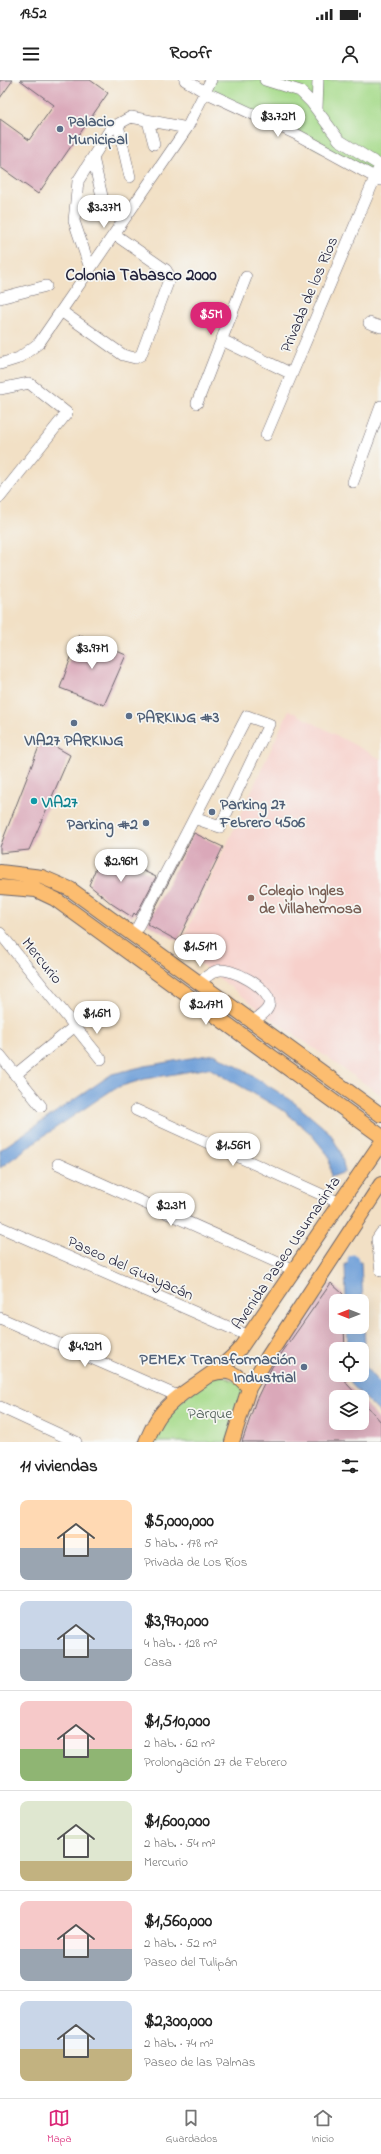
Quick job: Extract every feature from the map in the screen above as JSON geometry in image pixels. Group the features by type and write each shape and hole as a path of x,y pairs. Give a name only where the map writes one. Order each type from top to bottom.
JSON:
{"main road":[{"path":"0,872 32,874 55,881 80,896 381,1115"},
{"path":"0,887 36,890 55,899 381,1136"},
{"name":"Avenida Paseo Usumacinta","path":"146,1442 160,1415 180,1397 236,1353 381,1143"},
{"path":"232,1442 249,1388 381,1184"},
{"path":"210,1374 221,1371 231,1372 236,1374 249,1388"}],"street":[{"path":"185,80 205,92 294,134 378,179"},
{"path":"0,364 19,358 35,347 62,311 187,128 210,80"},
{"path":"317,109 318,80"},
{"path":"273,81 300,91 317,109 339,140 380,166"},
{"path":"90,268 74,221 78,181 111,128 131,118 187,128"},
{"path":"148,121 154,144"},
{"path":"118,125 130,177"},
{"path":"93,158 106,213"},
{"name":"Privada de los Rios","path":"266,435 378,179 380,166"},
{"path":"62,311 123,355 135,358 141,355 170,277 167,271 114,234"},
{"path":"197,403 246,277"},
{"path":"0,298 46,286"},
{"path":"369,323 381,327"},
{"path":"222,340 292,374"},
{"path":"0,389 29,383 67,413 0,497"},
{"path":"353,482 381,406"},
{"path":"133,936 246,716 268,724 220,827 194,818"},
{"name":"Mercurio","path":"0,932 101,1059"},
{"path":"198,983 217,970 227,970 257,985 267,994 270,1003 267,1011 252,1022"},
{"path":"15,1075 75,1026"},
{"path":"0,1055 40,1106"},
{"path":"136,1110 340,1203"},
{"path":"58,1164 294,1270"},
{"name":"Paseo del Guayacán","path":"0,1227 249,1336"},
{"path":"380,1238 381,1271"},
{"path":"0,1318 180,1397"},
{"path":"0,1407 76,1442"}],"shaded area":[{"path":"289,710 381,759 381,1095 272,1019 179,947"}],"green space":[{"path":"211,80 381,80 381,181 205,92"},
{"name":"Parque","path":"216,1373 249,1388 231,1442 146,1442 155,1423"}],"water":[{"path":"214,1054 235,1065 291,1100 330,1133 341,1153 345,1172 331,1177 329,1156 310,1133 284,1111 209,1068 145,1079 115,1088 42,1137 0,1168 0,1150 112,1074 145,1066"},
{"path":"361,1262 363,1294 346,1294 345,1264"},
{"path":"347,1334 364,1334 365,1342 348,1342"},
{"path":"369,1371 381,1385 381,1414 369,1402 369,1390 357,1390 351,1382 369,1382"}],"building":[{"path":"0,80 13,80 0,98"},
{"name":"Palacio Municipal","path":"20,80 90,80 108,93 38,194 0,167 0,119 29,140 54,105"},
{"path":"79,635 126,655 104,705 60,688"},
{"name":"VIA27","path":"42,739 70,755 29,850 0,853 0,847"},
{"path":"194,833 223,847 178,941 147,924"},
{"path":"103,851 156,877 136,915 134,913 132,917 112,904 89,885"},
{"name":"PEMEX Transformación Industrial","path":"331,1283 343,1294 329,1294 329,1334 344,1334 345,1342 329,1342 329,1382 346,1382 352,1390 329,1390 329,1430 369,1430 369,1408 381,1422 381,1442 242,1442 256,1400 272,1367"}],"waterway":[{"path":"353,1260 355,1294"}],"place":[{"name":"Palacio Municipal","path":"60,129"},
{"name":"PARKING #3","path":"129,716"},
{"name":"VIA27 PARKING","path":"74,723"},
{"name":"VIA27","path":"34,801"},
{"name":"Parking 27 Febrero 4506","path":"212,812"},
{"name":"Parking #2","path":"146,823"},
{"name":"Colegio Ingles de Villahermosa","path":"251,898"},
{"name":"PEMEX Transformación Industrial","path":"304,1367"}],"district":[{"name":"Colonia Tabasco 2000","path":"141,274"}]}
